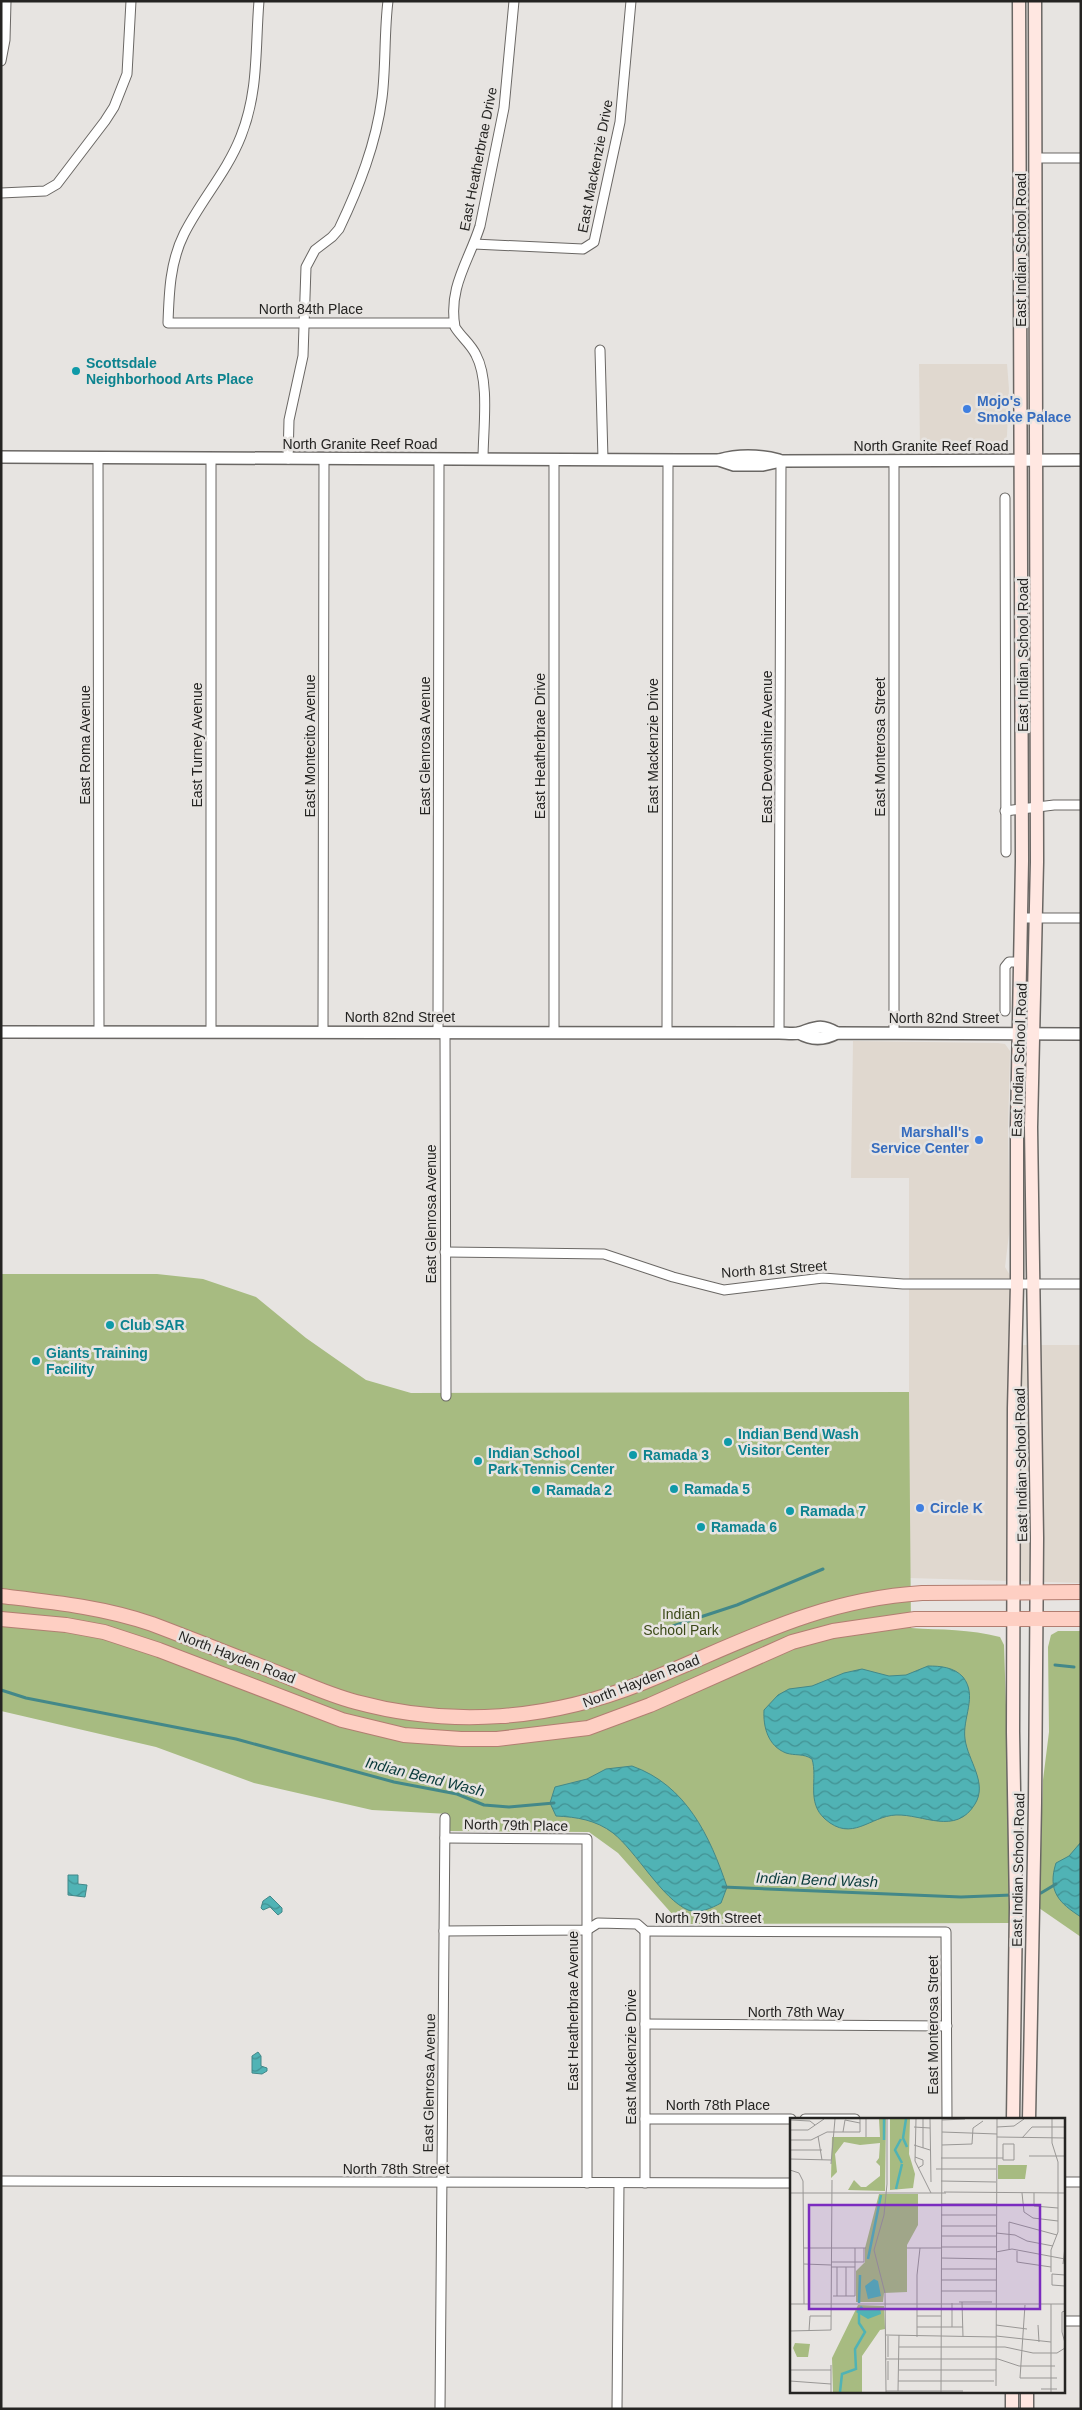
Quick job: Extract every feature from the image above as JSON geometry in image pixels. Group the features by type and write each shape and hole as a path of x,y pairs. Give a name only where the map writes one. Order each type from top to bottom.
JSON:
{"main road":[{"name":"East Indian School Road","path":"1013,2118 1016,1907 1013,1675 1014,1415 1022,918 1019,1"},
{"name":"East Indian School Road","path":"1029,2118 1036,1675 1036,1439 1032,1284 1031,1127 1037,918 1035,1"},
{"name":"North Hayden Road","path":"1,1596 70,1604 120,1614 159,1627 354,1702 412,1714 466,1718 542,1713 591,1702 644,1683 778,1624 832,1607 896,1595 1081,1592"},
{"name":"North Hayden Road","path":"1,1619 66,1625 104,1632 159,1650 342,1720 404,1735 426,1738 497,1739 588,1728 650,1705 792,1642 833,1631 881,1622 915,1619 1081,1619"},
{"path":"1012,2392 1012,2409"},
{"path":"1027,2392 1027,2409"}],"street":[{"path":"2,61 6,1"},
{"path":"1,193 45,191 57,184 106,122 123,88 130,59 131,1"},
{"name":"North 84th Place","path":"259,1 256,77 248,113 229,162 191,221 180,243 174,259 169,291 168,323 454,323"},
{"path":"288,459 289,420 303,356 304,277 308,260 315,250 339,229 364,171 382,99 388,1"},
{"name":"East Heatherbrae Drive","path":"454,323 459,275 474,244 480,226 504,108 514,1"},
{"name":"East Mackenzie Drive","path":"474,244 583,249 591,246 596,236 620,122 631,1"},
{"path":"1035,158 1081,158"},
{"path":"454,323 459,334 476,353 481,365 483,382 483,459"},
{"path":"600,350 603,460"},
{"name":"North Granite Reef Road","path":"1,457 720,460 734,465 763,465 781,461 1081,460"},
{"name":"East Roma Avenue","path":"98,458 99,1032"},
{"name":"East Turney Avenue","path":"210,1032 211,459"},
{"name":"East Montecito Avenue","path":"323,1032 324,459"},
{"name":"East Glenrosa Avenue","path":"439,459 446,1396"},
{"name":"East Heatherbrae Drive","path":"554,459 554,1032"},
{"name":"East Mackenzie Drive","path":"667,1033 668,460"},
{"name":"East Devonshire Avenue","path":"779,1033 781,461"},
{"name":"East Monterosa Street","path":"894,461 894,1033"},
{"name":"East Indian School Road","path":"1005,498 1006,852"},
{"path":"1005,512 1021,512"},
{"path":"1005,811 1081,805"},
{"path":"1022,918 1081,918"},
{"name":"East Indian School Road","path":"1005,1011 1005,967 1009,962 1021,962"},
{"name":"North 82nd Street","path":"1,1032 799,1033 808,1038 828,1038 837,1033 1081,1034"},
{"name":"North 81st Street","path":"444,1252 604,1254 673,1277 724,1290 823,1278 903,1284 1081,1284"},
{"name":"East Glenrosa Avenue","path":"440,2409 445,1818"},
{"name":"North 79th Place","path":"445,1838 587,1839"},
{"name":"East Heatherbrae Avenue","path":"586,2182 587,1839"},
{"name":"North 79th Street","path":"444,1931 587,1930 598,1923 637,1924 645,1931 946,1932"},
{"name":"East Mackenzie Drive","path":"644,2183 645,1931"},
{"name":"East Monterosa Street","path":"946,1932 947,2118"},
{"name":"North 78th Way","path":"645,2024 947,2026"},
{"name":"North 78th Place","path":"645,2119 790,2119"},
{"name":"North 78th Street","path":"1,2181 790,2183"},
{"path":"1064,2182 1081,2182"},
{"path":"617,2409 619,2183"},
{"path":"1064,2320 1081,2320"}],"shaded area":[{"path":"919,364 1007,364 1009,389 1005,446 998,450 920,449"},
{"path":"853,1041 998,1043 1005,1044 1010,1051 1008,1131 1010,1226 1005,1267 1011,1277 1011,1345 1081,1345 1081,1583 909,1578 909,1178 851,1178"}],"green space":[{"name":"Indian School Park","path":"1,1274 157,1274 203,1279 256,1297 306,1338 366,1380 411,1393 909,1392 911,1628 989,1634 1000,1637 1004,1645 1009,1797 1009,1923 681,1924 618,1853 589,1832 450,1831 449,1814 372,1810 254,1783 156,1747 1,1711"},
{"path":"1058,1631 1081,1631 1081,1937 1039,1908 1043,1780 1049,1732 1048,1647 1051,1635"}],"water":[{"path":"928,1666 951,1669 963,1677 967,1684 969,1699 965,1739 978,1780 978,1796 975,1804 967,1814 949,1821 896,1815 887,1816 852,1829 835,1826 825,1819 816,1805 812,1759 786,1753 775,1746 768,1735 764,1723 764,1710 778,1695 789,1689 812,1686 844,1673 862,1669 889,1676 906,1675"},
{"path":"632,1766 651,1775 667,1786 681,1799 704,1831 727,1887 721,1903 701,1911 688,1910 678,1904 659,1886 631,1851 613,1833 600,1825 586,1820 556,1816 550,1803 555,1787 587,1779 606,1769"},
{"path":"1081,1842 1081,1917 1061,1901 1054,1889 1053,1881 1056,1863 1069,1856"},
{"path":"68,1875 78,1875 78,1884 87,1885 85,1897 68,1895"},
{"path":"270,1896 282,1908 282,1912 278,1915 270,1907 263,1910 261,1908 263,1901"},
{"path":"258,2052 261,2056 261,2066 267,2068 267,2071 262,2074 252,2073 252,2056"}],"waterway":[{"path":"673,1626 737,1605 823,1569"},
{"path":"1055,1665 1074,1667"},
{"name":"Indian Bend Wash","path":"1,1690 26,1698 236,1739 394,1782 457,1794 484,1805 509,1807 554,1803"},
{"name":"Indian Bend Wash","path":"1036,1894 1056,1884"},
{"name":"Indian Bend Wash","path":"723,1887 961,1897 1012,1895"}],"place":[{"name":"Scottsdale Neighborhood Arts Place","path":"76,371"},
{"name":"Mojo's Smoke Palace","path":"967,409"},
{"name":"Marshall's Service Center","path":"979,1140"},
{"name":"Club SAR","path":"110,1325"},
{"name":"Giants Training Facility","path":"36,1361"},
{"name":"Indian Bend Wash Visitor Center","path":"728,1442"},
{"name":"Ramada 3","path":"633,1455"},
{"name":"Indian School Park Tennis Center","path":"478,1461"},
{"name":"Ramada 5","path":"674,1489"},
{"name":"Ramada 2","path":"536,1490"},
{"name":"Circle K","path":"920,1508"},
{"name":"Ramada 7","path":"790,1511"},
{"name":"Ramada 6","path":"701,1527"}]}
